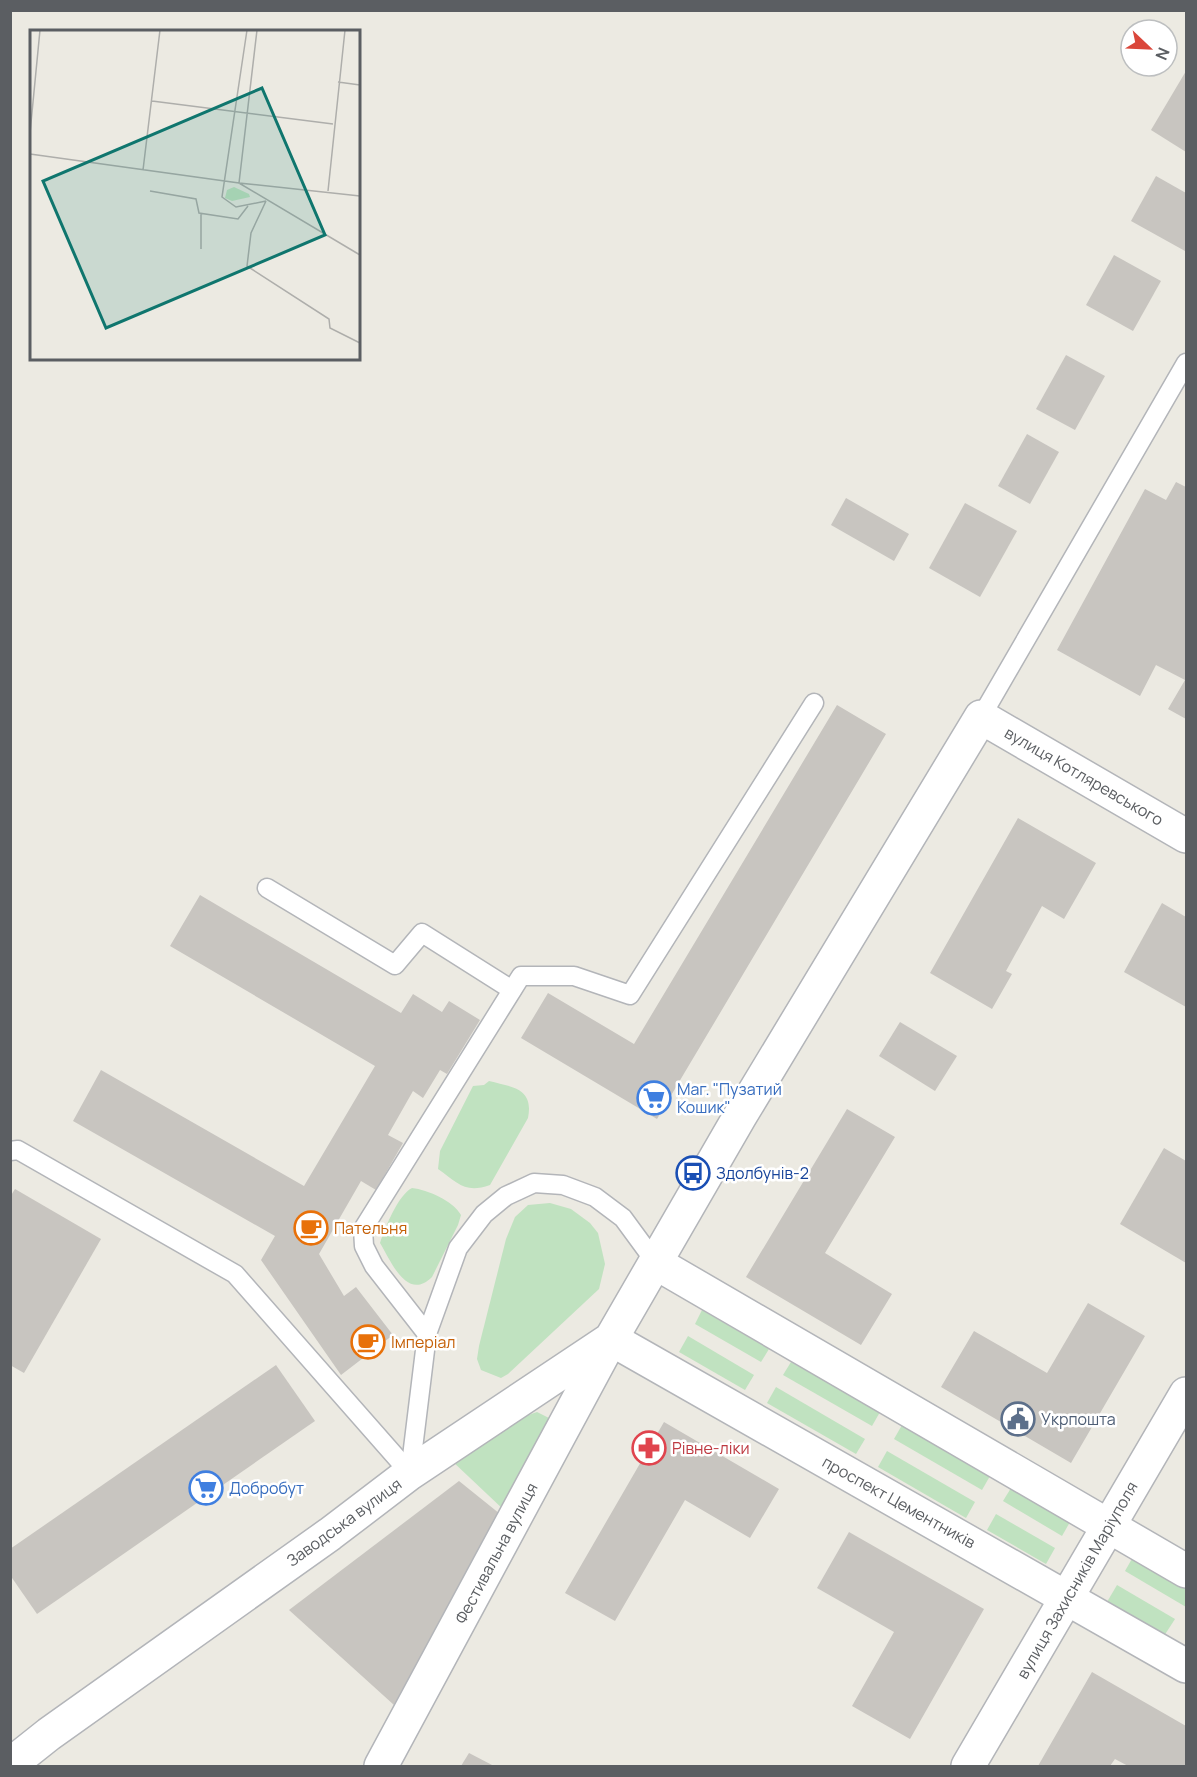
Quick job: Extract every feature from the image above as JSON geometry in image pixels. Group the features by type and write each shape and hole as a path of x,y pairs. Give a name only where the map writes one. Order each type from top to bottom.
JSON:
{"street":[{"name":"вулиця Котляревського","path":"981,717 1186,836"},
{"name":"Заводська вулиця","path":"10,1765 49,1734 321,1541 410,1473 611,1340 740,1116 981,717"},
{"path":"656,1263 1186,1571"},
{"name":"проспект Цементників","path":"611,1340 1186,1666"},
{"name":"Фестивальна вулиця","path":"381,1767 611,1340"},
{"name":"вулиця Захисників Маріуполя","path":"968,1767 1186,1394"}],"lane":[{"path":"981,717 1186,363"},
{"path":"427,1334 374,1266 364,1246 363,1229 521,976 574,976 630,995 814,703"},
{"path":"267,888 395,965 422,933 512,990"},
{"path":"10,1151 18,1150 235,1274 410,1473"},
{"path":"410,1473 427,1334 458,1248 484,1214 506,1196 534,1183 563,1185 595,1197 623,1218 656,1263"}],"green space":[{"path":"489,1081 519,1090 528,1100 528,1118 490,1185 468,1188 438,1169 440,1151 473,1086 484,1085"},
{"path":"412,1188 439,1197 452,1205 461,1215 432,1277 415,1285 407,1282 401,1276 380,1243 397,1205"},
{"path":"550,1203 571,1209 590,1223 598,1233 605,1264 599,1289 501,1378 481,1370 477,1359 506,1239 515,1217 528,1205"},
{"path":"702,1310 769,1349 761,1362 695,1324"},
{"path":"688,1336 754,1375 745,1390 679,1352"},
{"path":"791,1362 880,1412 872,1426 783,1375"},
{"path":"776,1387 865,1439 856,1454 767,1403"},
{"path":"537,1412 551,1419 505,1511 451,1460 517,1419"},
{"path":"902,1425 990,1476 982,1490 894,1439"},
{"path":"887,1451 975,1502 966,1518 878,1467"},
{"path":"1011,1488 1070,1522 1062,1536 1003,1501"},
{"path":"996,1514 1055,1548 1046,1564 987,1530"},
{"path":"1133,1557 1186,1589 1186,1607 1125,1571"},
{"path":"1117,1585 1175,1619 1164,1636 1107,1602"}],"building":[{"path":"1186,71 1186,152 1151,130"},
{"path":"1156,176 1186,193 1185,251 1131,221"},
{"path":"1114,255 1161,281 1133,331 1086,305"},
{"path":"1066,355 1105,376 1075,430 1036,409"},
{"path":"1027,434 1059,452 1030,504 998,486"},
{"path":"1176,482 1186,487 1186,719 1168,709 1185,680 1156,665 1140,696 1057,650 1145,489 1166,500"},
{"path":"846,498 909,534 894,561 831,525"},
{"path":"965,503 1017,531 980,597 929,568"},
{"path":"837,705 886,734 657,1119 521,1038 548,993 634,1044"},
{"path":"1018,818 1096,863 1064,919 1042,906 1006,971 1012,974 992,1009 930,973"},
{"path":"200,895 401,1013 413,994 442,1012 449,1001 480,1020 447,1074 440,1070 423,1098 413,1091 388,1135 403,1143 376,1190 361,1181 319,1254 344,1296 356,1287 393,1335 341,1375 261,1260 275,1236 73,1121 101,1070 304,1186 375,1066 170,946"},
{"path":"1162,903 1186,917 1186,1007 1124,972"},
{"path":"900,1022 957,1056 935,1091 879,1056"},
{"path":"847,1109 895,1137 825,1253 892,1294 861,1345 746,1277"},
{"path":"1164,1148 1186,1161 1186,1263 1120,1224"},
{"path":"15,1189 101,1239 24,1373 10,1365 10,1197"},
{"path":"1088,1303 1145,1336 1071,1463 941,1387 974,1331 1047,1373"},
{"path":"276,1365 315,1421 37,1614 10,1575 10,1549"},
{"path":"664,1422 779,1489 750,1538 685,1500 615,1621 565,1593"},
{"path":"459,1481 505,1518 394,1705 289,1610"},
{"path":"849,1532 984,1609 910,1739 852,1706 894,1632 817,1588"},
{"path":"1092,1672 1186,1726 1186,1766 1128,1766 1115,1759 1110,1766 1038,1766"},
{"path":"469,1753 494,1766 461,1766"}],"place":[{"name":"Маг. \"Пузатий Кошик\"","path":"654,1098"},
{"name":"Здолбунів-2","path":"693,1173"},
{"name":"Пательня","path":"311,1228"},
{"name":"Імперіал","path":"368,1342"},
{"name":"Укрпошта","path":"1018,1419"},
{"name":"Рівне-ліки","path":"649,1448"},
{"name":"Добробут","path":"206,1488"}]}
